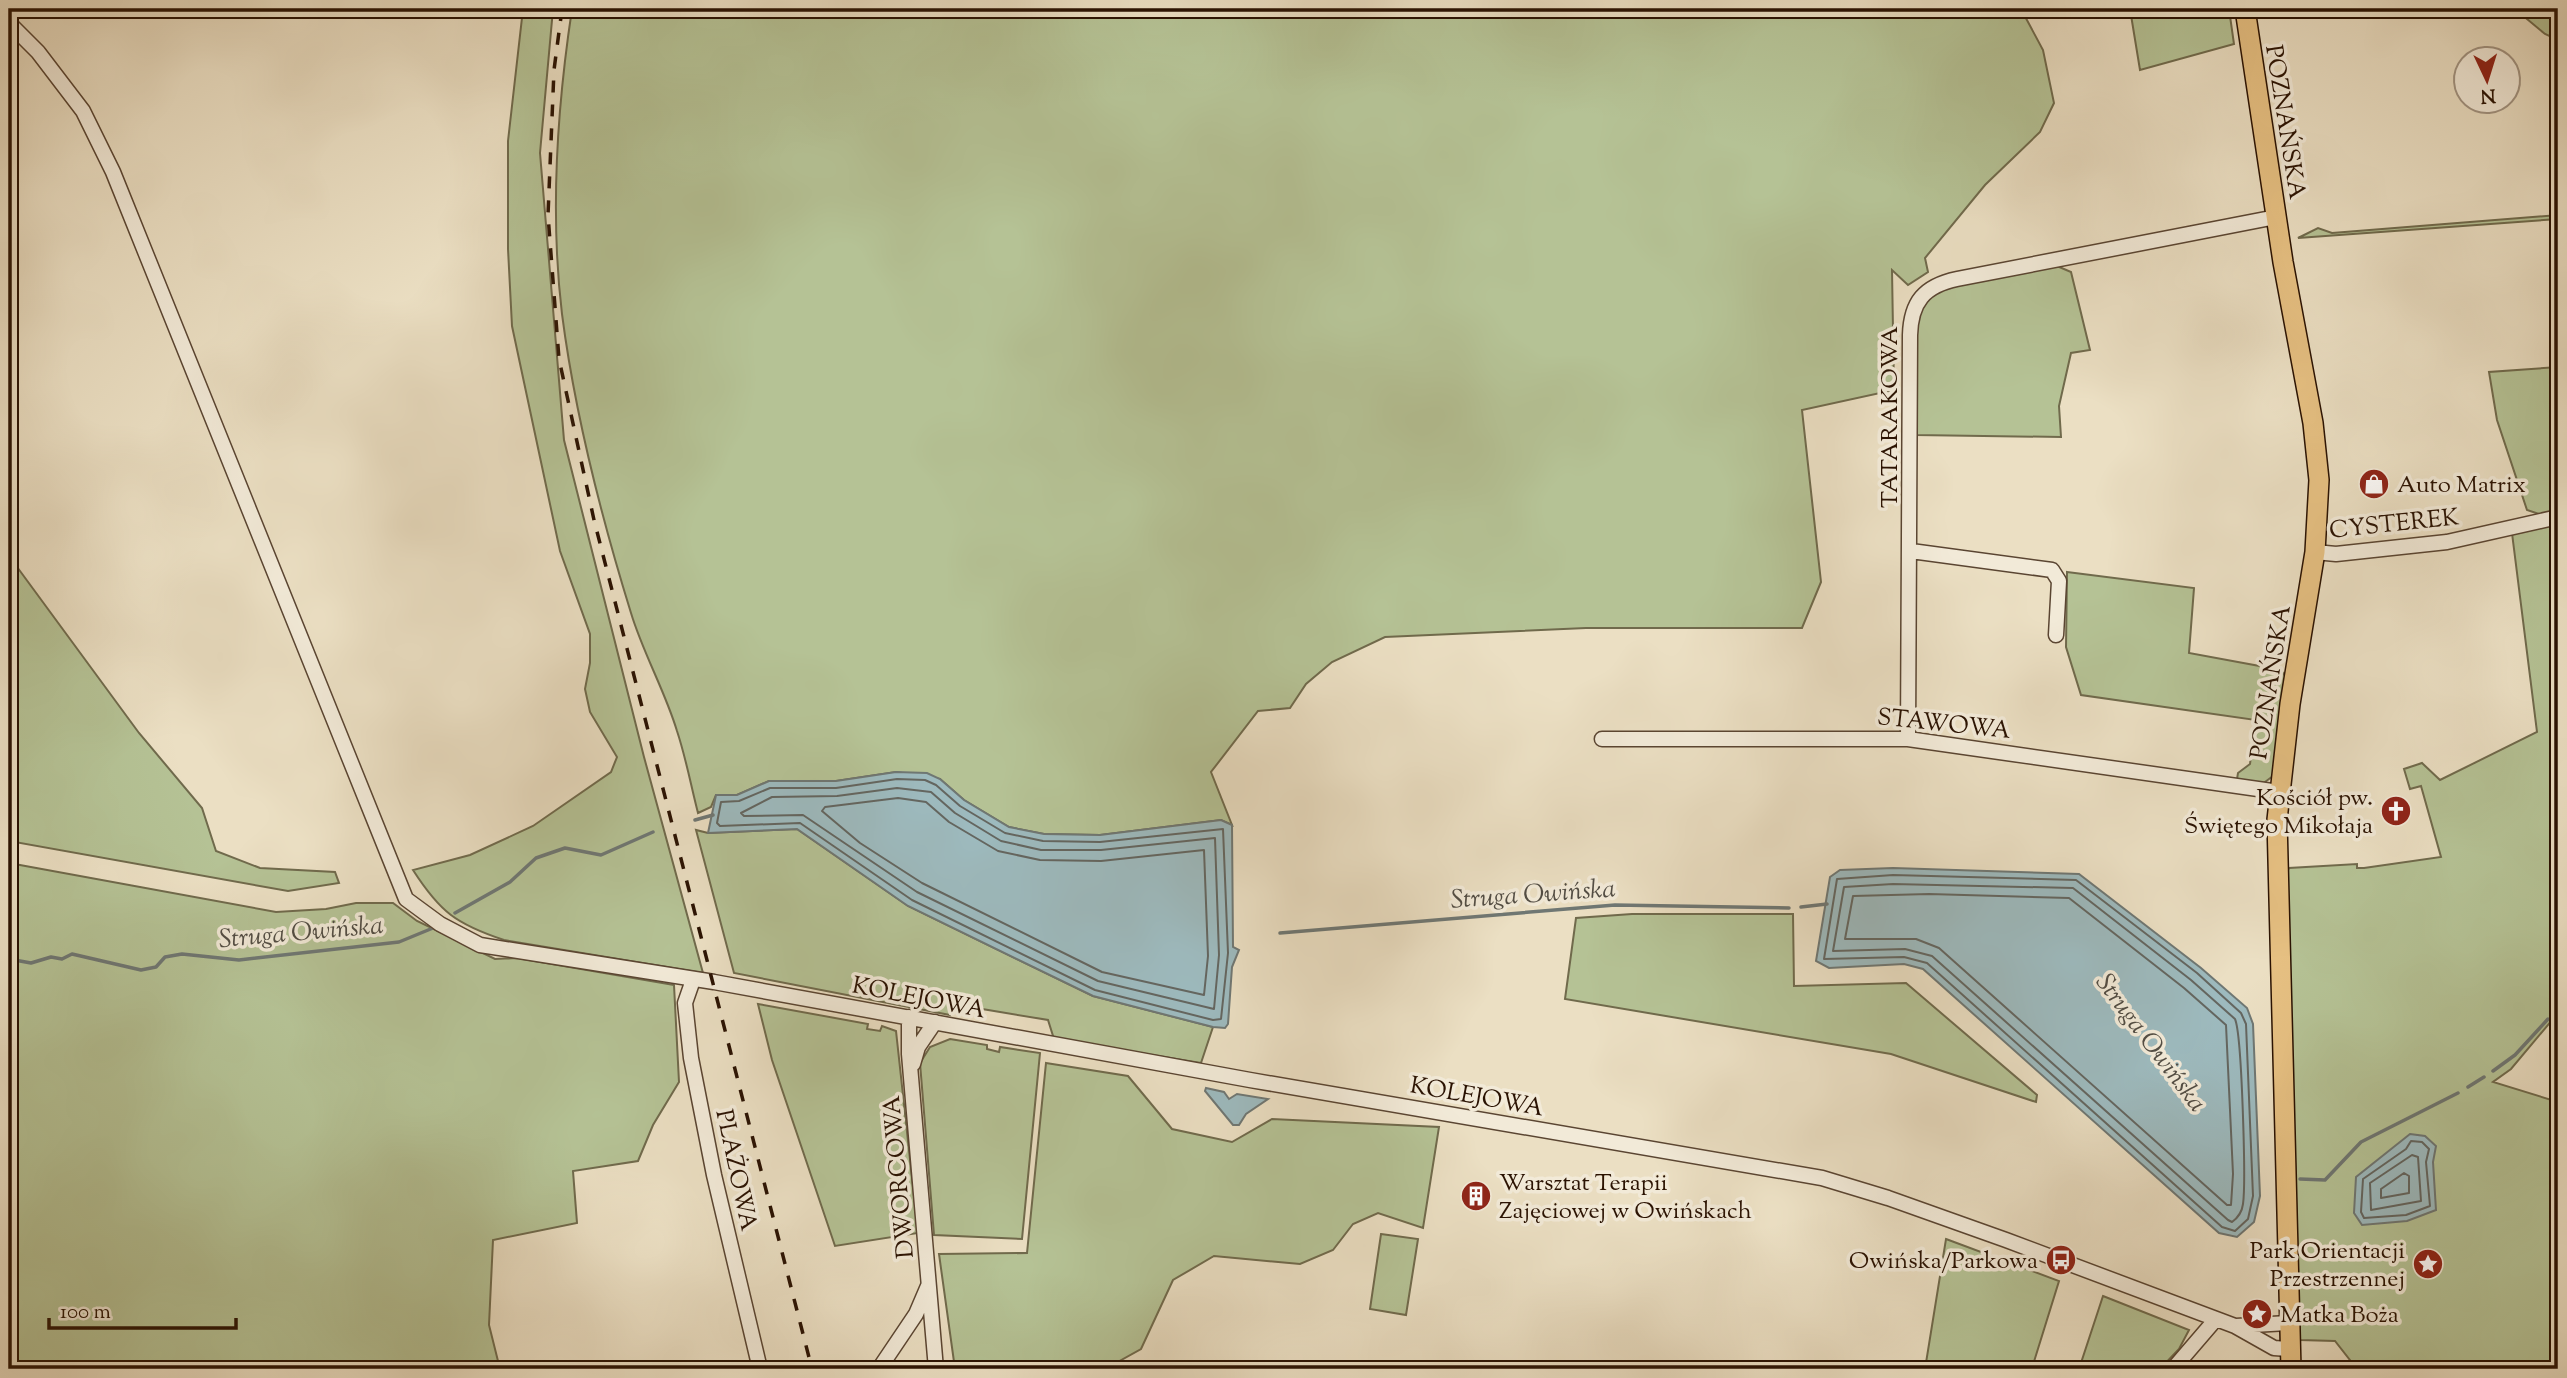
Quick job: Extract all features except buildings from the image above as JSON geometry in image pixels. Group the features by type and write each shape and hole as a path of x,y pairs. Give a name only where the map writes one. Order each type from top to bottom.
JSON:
{"main road":[{"name":"POZNAŃSKA","path":"2245,9 2276,217 2316,450 2319,499 2315,552 2279,792 2276,852 2290,1359"}],"street":[{"name":"KOLEJOWA","path":"9,23 38,52 83,111 113,172 405,899 440,923 480,945 693,979 1837,1182 2235,1326 2290,1359"},
{"name":"TATARAKOWA","path":"1908,738 1910,323 1916,303 1927,289 1956,279 2276,217"},
{"name":"CYSTEREK","path":"2315,552 2336,554 2448,542 2558,517"},
{"path":"1911,551 2052,569 2059,581 2056,635"},
{"name":"STAWOWA","path":"1602,739 1908,738 2279,792"},
{"name":"PLAŻOWA","path":"693,979 685,1003 691,1058 714,1175 760,1369"},
{"name":"DWORCOWA","path":"909,1017 936,1369"},
{"name":"DWORCOWA","path":"911,1069 918,1047 934,1022"},
{"name":"DWORCOWA","path":"879,1369 911,1320 930,1281"},
{"path":"2173,1369 2216,1319"},
{"path":"911,1320 922,1321 932,1328"},
{"name":"KOLEJOWA","path":"2235,1326 2288,1323"}],"green space":[{"path":"523,9 553,9 540,153 564,440 644,757 703,973 504,940 487,934 451,915 432,896 413,870 470,855 533,826 611,772 617,757 590,712 585,689 590,663 590,634 560,551 512,326 508,249 508,141"},
{"path":"572,9 2021,9 2043,50 2054,103 2040,132 1985,185 1925,258 1928,272 1908,285 1892,270 1894,390 1802,410 1821,582 1802,628 1586,628 1385,637 1332,662 1306,684 1290,708 1258,711 1211,772 1232,825 1221,820 1100,835 1044,834 1009,827 964,800 940,779 896,772 836,781 769,781 737,795 716,795 711,807 698,813 677,731 636,628 609,540 590,465 567,352 558,276 556,200 562,84"},
{"path":"2130,9 2229,9 2234,44 2140,70"},
{"path":"2515,9 2558,9 2558,40 2545,34"},
{"path":"2558,215 2558,219 2298,238 2318,228 2332,233"},
{"path":"2057,266 2071,272 2090,350 2071,353 2059,406 2061,437 1916,435 1914,343 1920,309 1927,297 1968,282"},
{"path":"2558,367 2558,513 2539,514 2527,510 2497,420 2489,372"},
{"path":"2558,522 2558,932 2551,946 2553,954 2558,955 2558,1013 2511,1069 2493,1082 2558,1102 2558,1369 2357,1369 2335,1341 2300,1340 2287,872 2289,868 2357,864 2357,868 2364,868 2441,857 2421,786 2410,789 2404,769 2422,763 2440,780 2537,732 2512,533"},
{"path":"9,556 139,733 202,808 216,851 260,868 335,872 339,883 288,891 9,841"},
{"path":"2067,572 2194,588 2189,653 2281,670 2287,679 2273,776 2261,785 2237,779 2238,773 2250,764 2256,720 2081,695 2066,647"},
{"path":"797,829 908,906 1093,996 1213,1027 1201,1063 1054,1039 1048,1020 952,1004 950,1015 734,973 696,830 708,833"},
{"path":"9,863 276,912 326,909 356,903 393,903 417,921 495,959 517,958 674,985 679,1082 653,1125 638,1161 573,1171 577,1223 493,1240 489,1325 500,1369 9,1369"},
{"path":"1632,914 1793,914 1794,986 1906,983 2037,1095 2036,1102 1891,1054 1565,999 1576,918"},
{"path":"758,1004 868,1024 867,1029 880,1031 882,1026 896,1031 918,1233 835,1246 772,1060"},
{"path":"950,1039 987,1045 987,1049 999,1052 1000,1047 1040,1053 1022,1239 934,1235 920,1063 930,1047"},
{"path":"1046,1063 1128,1076 1172,1129 1232,1142 1272,1119 1439,1127 1423,1228 1378,1213 1353,1224 1333,1250 1300,1264 1214,1256 1173,1280 1141,1349 1105,1369 955,1369 939,1254 1027,1253"},
{"path":"1381,1234 1418,1239 1406,1315 1370,1309"},
{"path":"1946,1239 2059,1281 2032,1368 2036,1369 1925,1369"},
{"path":"2103,1296 2189,1330 2179,1349 2160,1369 2079,1369"}],"water":[{"path":"896,772 927,773 940,779 964,800 1009,827 1044,834 1100,835 1221,820 1232,825 1233,947 1239,950 1232,967 1228,1024 1225,1028 1093,996 908,906 797,829 708,833 716,795 737,795 769,781 836,781"},
{"path":"1893,868 2079,874 2201,968 2247,1008 2253,1024 2260,1196 2254,1222 2237,1237 2219,1233 1923,969 1904,964 1829,968 1816,961 1830,877 1840,870"},
{"path":"1206,1088 1224,1092 1229,1099 1237,1094 1268,1099 1246,1114 1239,1125 1233,1125 1205,1091"},
{"path":"2410,1134 2425,1136 2436,1146 2433,1162 2436,1210 2407,1221 2362,1225 2354,1213 2356,1177"}],"waterway":[{"path":"695,820 713,815"},
{"path":"455,913 510,882 536,858 565,848 601,855 653,832"},
{"name":"Struga Owińska","path":"1801,907 1827,904"},
{"name":"Struga Owińska","path":"1280,933 1615,905 1789,908"},
{"name":"Struga Owińska","path":"9,959 31,963 51,957 62,959 72,954 141,970 156,967 165,957 182,954 239,960 399,942 433,928"},
{"name":"Struga Owińska","path":"2493,1071 2515,1055 2548,1019"},
{"name":"Struga Owińska","path":"2468,1087 2484,1077"},
{"name":"Struga Owińska","path":"2300,1179 2325,1180 2361,1142 2458,1093"}],"railway":[{"path":"562,9 554,70 548,215 559,359 594,520 812,1369"}],"place":[{"name":"Auto Matrix","path":"2374,484"},
{"name":"Kościół pw. Świętego Mikołaja","path":"2396,811"},
{"name":"Warsztat Terapii Zajęciowej w Owińskach","path":"1476,1196"},
{"name":"Owińska/Parkowa","path":"2061,1260"},
{"name":"Park Orientacji Przestrzennej","path":"2428,1264"},
{"name":"Matka Boża","path":"2257,1314"}]}
